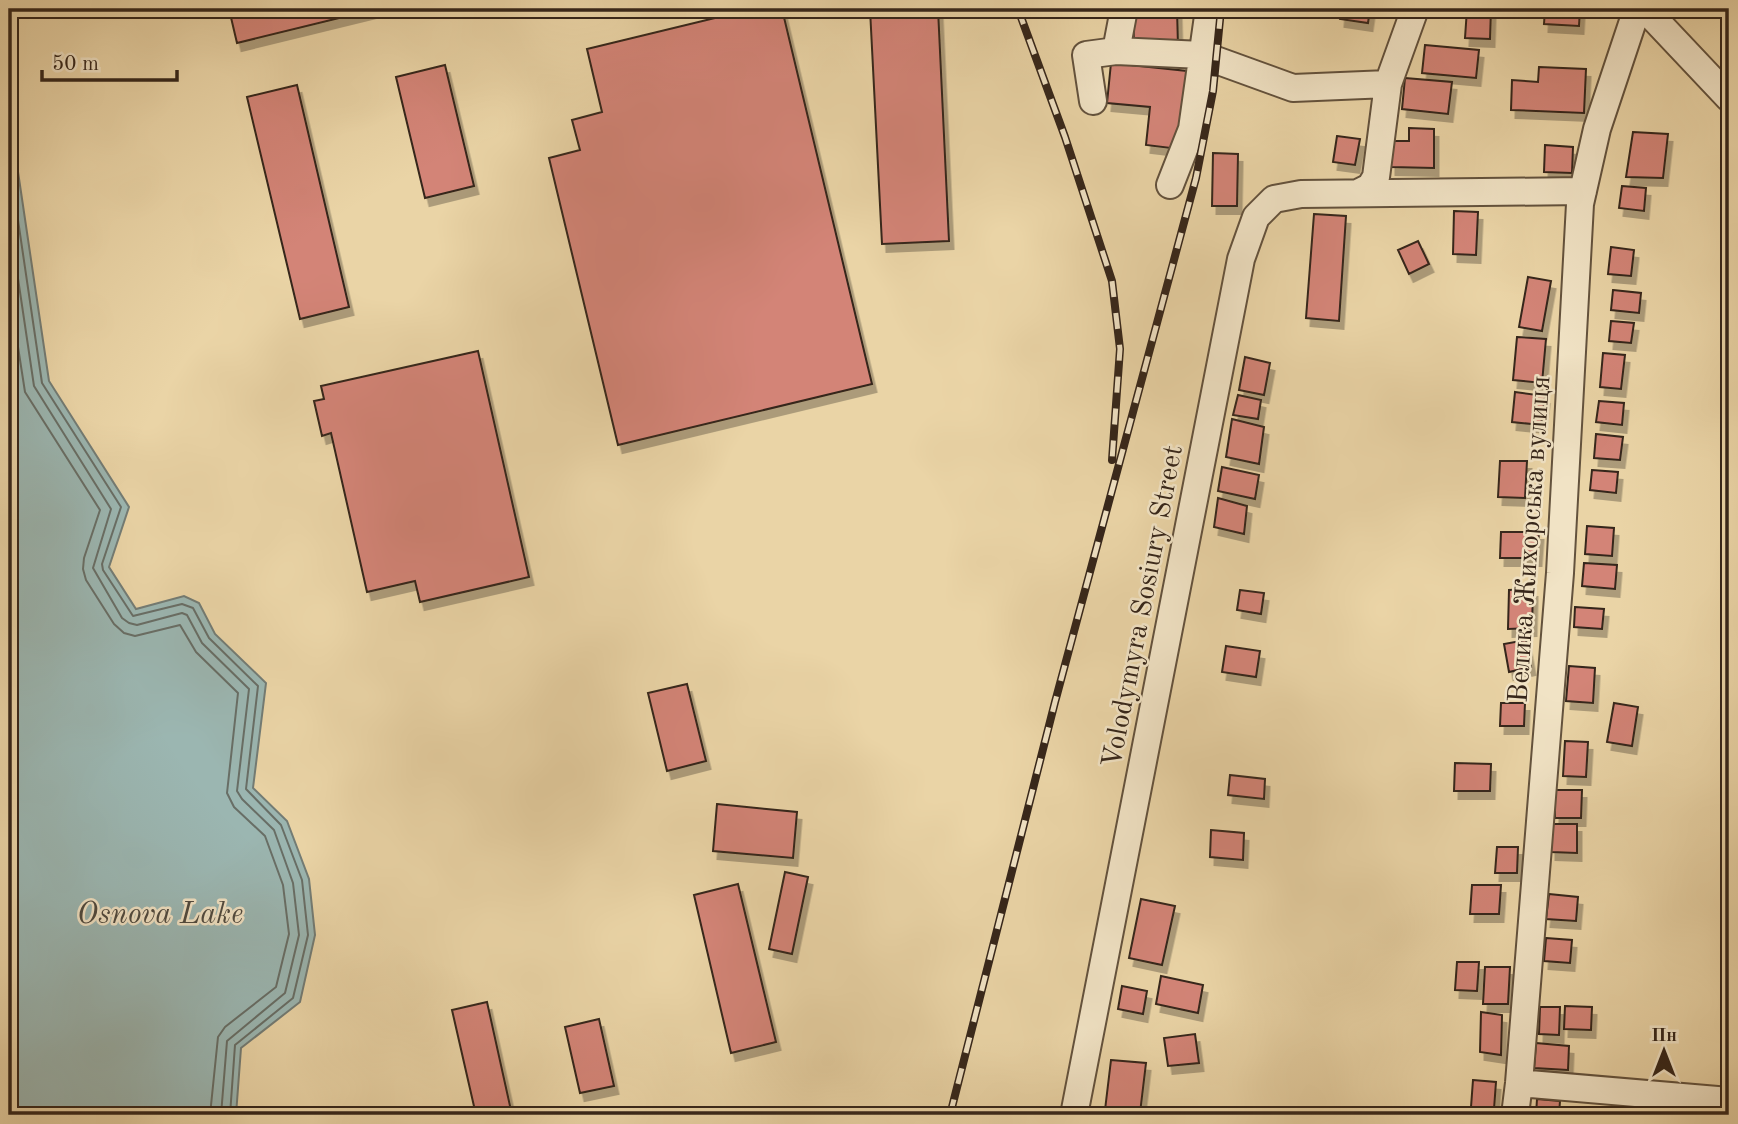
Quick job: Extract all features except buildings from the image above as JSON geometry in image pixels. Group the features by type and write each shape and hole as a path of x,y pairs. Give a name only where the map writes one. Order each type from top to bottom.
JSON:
{"street":[{"path":"1116,51 1124,9"},
{"path":"1170,185 1192,129 1209,9"},
{"path":"1358,192 1370,187 1376,177 1388,84 1415,9"},
{"name":"Велика Жихорська вулиця","path":"1515,1115 1560,573 1579,217 1597,129 1637,9"},
{"path":"1645,9 1729,98"},
{"path":"1093,101 1087,55 1116,51 1202,55 1293,88 1388,84"},
{"path":"1358,192 1583,191"},
{"name":"Volodymyra Sosiury Street","path":"1074,1115 1241,259 1256,218 1274,200 1301,194 1358,192"},
{"path":"1519,1083 1729,1101"}],"water":[{"name":"Osnova Lake","path":"9,111 49,381 129,507 109,567 136,609 184,596 199,603 215,634 266,683 253,788 287,821 309,879 315,935 300,1002 241,1048 236,1115 9,1115"}],"railway":[{"path":"1018,9 1065,137 1112,281 1120,349 1112,460"},
{"path":"950,1115 1055,702 1196,178 1213,91 1221,9"}]}
